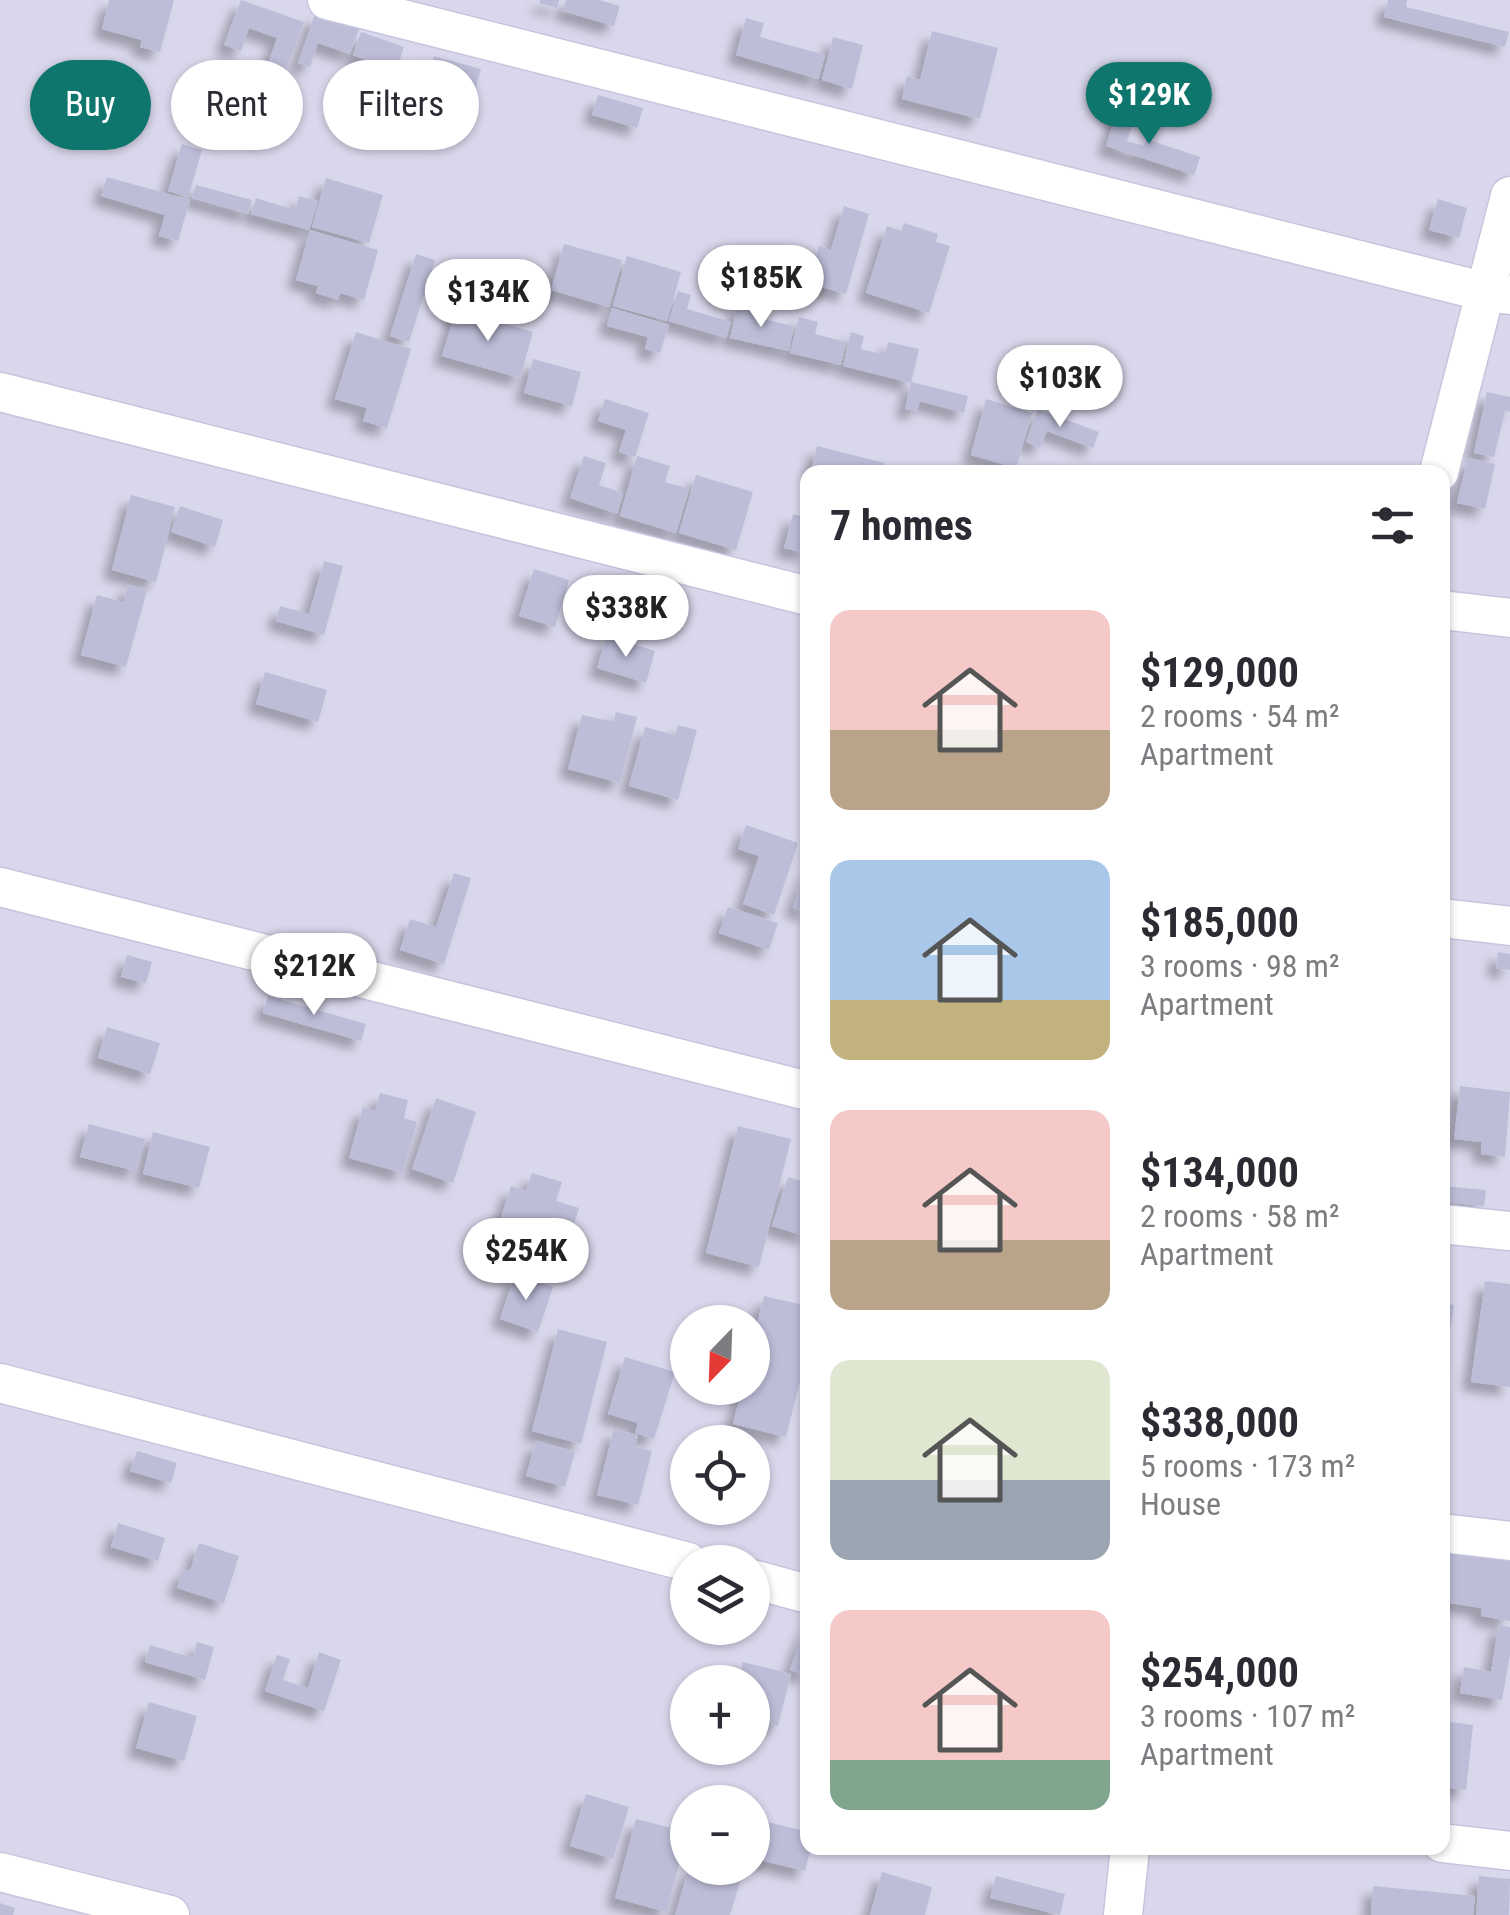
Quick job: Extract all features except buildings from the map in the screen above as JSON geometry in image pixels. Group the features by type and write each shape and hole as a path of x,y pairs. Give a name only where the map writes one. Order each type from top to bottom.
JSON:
{"street":[{"path":"328,0 1498,293"},
{"path":"1440,465 1498,293 1510,196"},
{"path":"0,392 800,594"},
{"path":"1450,611 1510,618"},
{"path":"0,887 800,1089"},
{"path":"1450,919 1510,926"},
{"path":"1450,1225 1510,1232"},
{"path":"0,1383 670,1557"},
{"path":"1450,1534 1510,1541"},
{"path":"770,1584 800,1592"},
{"path":"1450,1843 1510,1851"},
{"path":"1124,1915 1129,1855"},
{"path":"0,1872 170,1915"}],"shaded area":[{"path":"0,0 1510,0 1510,1915 0,1915"}]}
